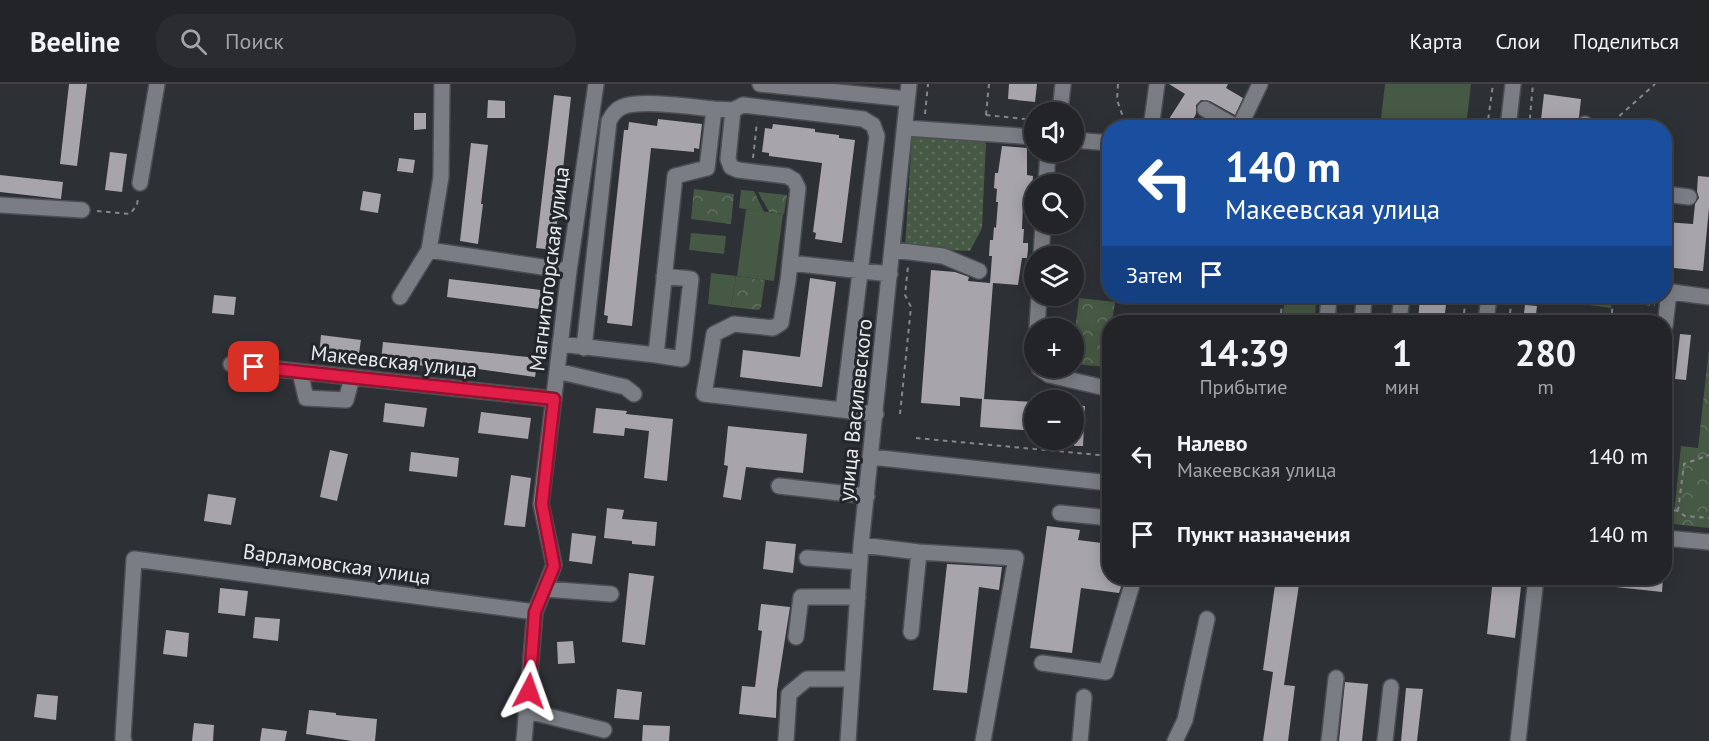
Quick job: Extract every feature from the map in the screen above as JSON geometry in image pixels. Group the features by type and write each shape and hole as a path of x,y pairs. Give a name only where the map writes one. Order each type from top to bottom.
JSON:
{"street":[{"path":"141,183 157,84"},
{"path":"400,297 429,250 441,177 442,84"},
{"name":"Магнитогорская улица","path":"524,741 535,612 554,566 542,504 569,271 596,84"},
{"path":"760,84 908,92"},
{"path":"1061,102 1063,84"},
{"path":"1152,120 1157,84"},
{"path":"1243,120 1260,84"},
{"path":"1509,120 1513,84"},
{"name":"улица Василевского","path":"848,741 861,545 908,92"},
{"path":"584,348 609,121 616,111 624,106 669,104 733,110 743,105 863,119 873,125 877,136 843,410"},
{"path":"656,355 675,176 707,168 714,109"},
{"path":"1205,109 1225,120"},
{"path":"733,110 728,159 731,167 738,170 787,176 794,180 798,188 782,323 773,328 734,324 714,334 704,394 876,414"},
{"path":"905,128 1024,136"},
{"path":"1084,141 1102,142"},
{"path":"1672,195 1689,197"},
{"path":"0,205 82,210"},
{"path":"429,250 569,271"},
{"path":"892,250 943,256 979,271"},
{"path":"790,263 890,274"},
{"path":"560,344 682,359 691,279 664,276"},
{"path":"1672,296 1709,297"},
{"name":"Макеевская улица","path":"231,364 554,399"},
{"path":"557,371 626,387 634,394"},
{"path":"300,372 306,398 346,400 352,378"},
{"path":"1061,378 1102,387"},
{"path":"871,457 1102,482"},
{"path":"779,486 867,496"},
{"path":"1060,513 1102,517"},
{"path":"1672,539 1709,542"},
{"path":"861,545 920,552 1016,558 983,741"},
{"path":"911,632 920,552"},
{"path":"807,558 860,562"},
{"name":"Варламовская улица","path":"124,741 134,559 535,612"},
{"path":"1042,663 1106,672 1132,585"},
{"path":"1518,741 1535,585"},
{"path":"545,589 611,594"},
{"path":"796,638 801,597 858,597"},
{"path":"1175,741 1185,720 1207,619"},
{"path":"1329,741 1336,678"},
{"path":"786,741 789,694 807,679 852,679"},
{"path":"1385,741 1391,687"},
{"path":"1080,741 1084,697"},
{"path":"527,711 604,730"}],"path":[{"path":"923,129 928,84"},
{"path":"984,133 989,84"},
{"path":"1118,84 1117,100 1124,120"},
{"path":"1488,120 1492,84"},
{"path":"1530,120 1533,84"},
{"path":"1615,120 1655,84"},
{"path":"751,172 759,107"},
{"path":"986,115 1024,119"},
{"path":"82,210 130,214 137,205 141,183"},
{"path":"900,414 911,307 905,295 909,253"},
{"path":"916,438 1102,455"},
{"path":"1678,511 1684,464 1709,454"},
{"path":"1672,510 1685,516 1709,518"}],"green space":[{"path":"1385,84 1471,84 1467,120 1381,120"},
{"path":"912,136 986,142 982,228 970,251 905,248"},
{"path":"694,189 734,194 731,224 691,219"},
{"path":"741,190 754,191 764,212 739,208"},
{"path":"758,192 787,195 784,214 769,212"},
{"path":"746,209 783,214 774,281 737,276"},
{"path":"691,233 726,236 724,254 689,250"},
{"path":"711,273 736,276 731,307 708,304"},
{"path":"736,276 765,280 759,310 731,307"},
{"path":"1084,299 1102,301 1102,303 1115,303 1113,315 1102,315 1102,366 1084,365 1084,318 1077,318 1078,306 1084,306"},
{"path":"1284,303 1316,303 1315,315 1283,315"},
{"path":"1575,303 1611,303 1611,308"},
{"path":"1709,349 1709,528 1673,524 1681,446 1698,448"}],"building":[{"path":"69,84 87,84 77,166 60,164"},
{"path":"1009,84 1037,84 1035,102 1008,99"},
{"path":"1169,84 1228,84 1226,88 1243,98 1235,115 1210,101 1201,100 1196,105 1196,114 1193,120 1171,120 1169,119 1185,94"},
{"path":"1544,94 1581,99 1578,120 1541,120"},
{"path":"554,95 571,97 554,250 536,248"},
{"path":"488,100 505,101 505,118 487,118"},
{"path":"414,113 426,113 426,129 414,130"},
{"path":"658,119 702,124 699,149 694,148 694,152 651,148 632,326 607,323 608,316 604,315 624,130 628,130 629,122 657,126"},
{"path":"773,124 815,129 815,132 855,140 842,243 815,239 816,233 813,232 822,163 769,156 769,153 762,152 765,128 772,129"},
{"path":"471,143 488,145 478,244 460,241"},
{"path":"1002,146 1024,148 1027,174 1024,174 1022,229 1024,229 1023,243 1028,243 1028,246 1024,246 1024,258 1022,258 1018,285 993,283 984,399 1024,401 1024,430 980,427 982,399 960,397 960,406 921,403 931,270 955,272 969,277 968,281 990,283 992,256 989,256 990,240 993,240 994,227 996,228 998,202 996,202 997,189 994,188 995,173 998,173"},
{"path":"110,152 127,154 122,192 105,190"},
{"path":"399,158 415,160 413,173 397,171"},
{"path":"0,175 63,182 61,199 0,192"},
{"path":"1698,176 1709,177 1709,208 1703,271 1672,268 1672,222 1693,224 1695,204 1699,198"},
{"path":"363,191 381,194 378,213 360,210"},
{"path":"810,278 836,282 822,387 740,377 743,350 800,357"},
{"path":"449,279 541,290 539,309 447,297"},
{"path":"214,295 236,297 234,315 212,313"},
{"path":"1419,303 1446,303 1445,315 1419,315"},
{"path":"1525,305 1537,306 1536,315 1524,315"},
{"path":"1680,334 1691,335 1686,380 1675,379"},
{"path":"321,335 361,340 358,360 319,355"},
{"path":"383,342 538,358 535,377 478,369 478,372 381,361"},
{"path":"385,403 427,408 424,427 383,422"},
{"path":"596,408 673,419 667,481 644,478 649,431 625,428 624,436 593,433"},
{"path":"481,412 531,418 528,439 478,433"},
{"path":"728,426 807,434 803,473 746,467 741,500 723,497 728,466 724,465"},
{"path":"330,450 348,454 337,501 320,497"},
{"path":"411,452 459,458 457,477 409,471"},
{"path":"511,475 531,478 525,527 504,525"},
{"path":"208,494 236,498 231,525 204,521"},
{"path":"607,508 624,510 622,519 657,522 655,546 604,538"},
{"path":"1047,526 1080,530 1078,540 1102,543 1102,585 1122,585 1119,593 1081,588 1072,653 1030,648"},
{"path":"572,533 596,536 592,564 569,561"},
{"path":"766,541 796,544 793,573 763,569"},
{"path":"947,564 1002,567 999,590 979,587 967,693 933,690"},
{"path":"629,573 654,576 645,645 622,642"},
{"path":"1275,585 1299,585 1284,685 1295,686 1288,741 1263,741 1273,672 1263,670"},
{"path":"1492,585 1521,585 1515,638 1487,634"},
{"path":"1597,585 1662,585 1662,592"},
{"path":"220,588 248,591 245,616 218,613"},
{"path":"761,604 790,607 777,690 776,718 739,714 742,686 755,687 762,631 758,630"},
{"path":"255,617 280,619 278,641 253,638"},
{"path":"166,630 189,633 187,657 163,654"},
{"path":"573,641 575,663 558,664 557,642"},
{"path":"1345,682 1368,684 1362,741 1339,741"},
{"path":"1406,688 1423,689 1417,741 1401,741"},
{"path":"617,689 642,692 639,720 614,718"},
{"path":"37,694 58,696 56,720 34,717"},
{"path":"309,710 377,719 375,741 352,741 306,734"},
{"path":"194,723 214,725 213,741 192,741"},
{"path":"643,725 670,726 669,741 642,741"},
{"path":"262,728 287,731 285,741 260,741"}],"route":[{"path":"254,367 554,399 542,504 554,566 535,612 529,691"}]}
